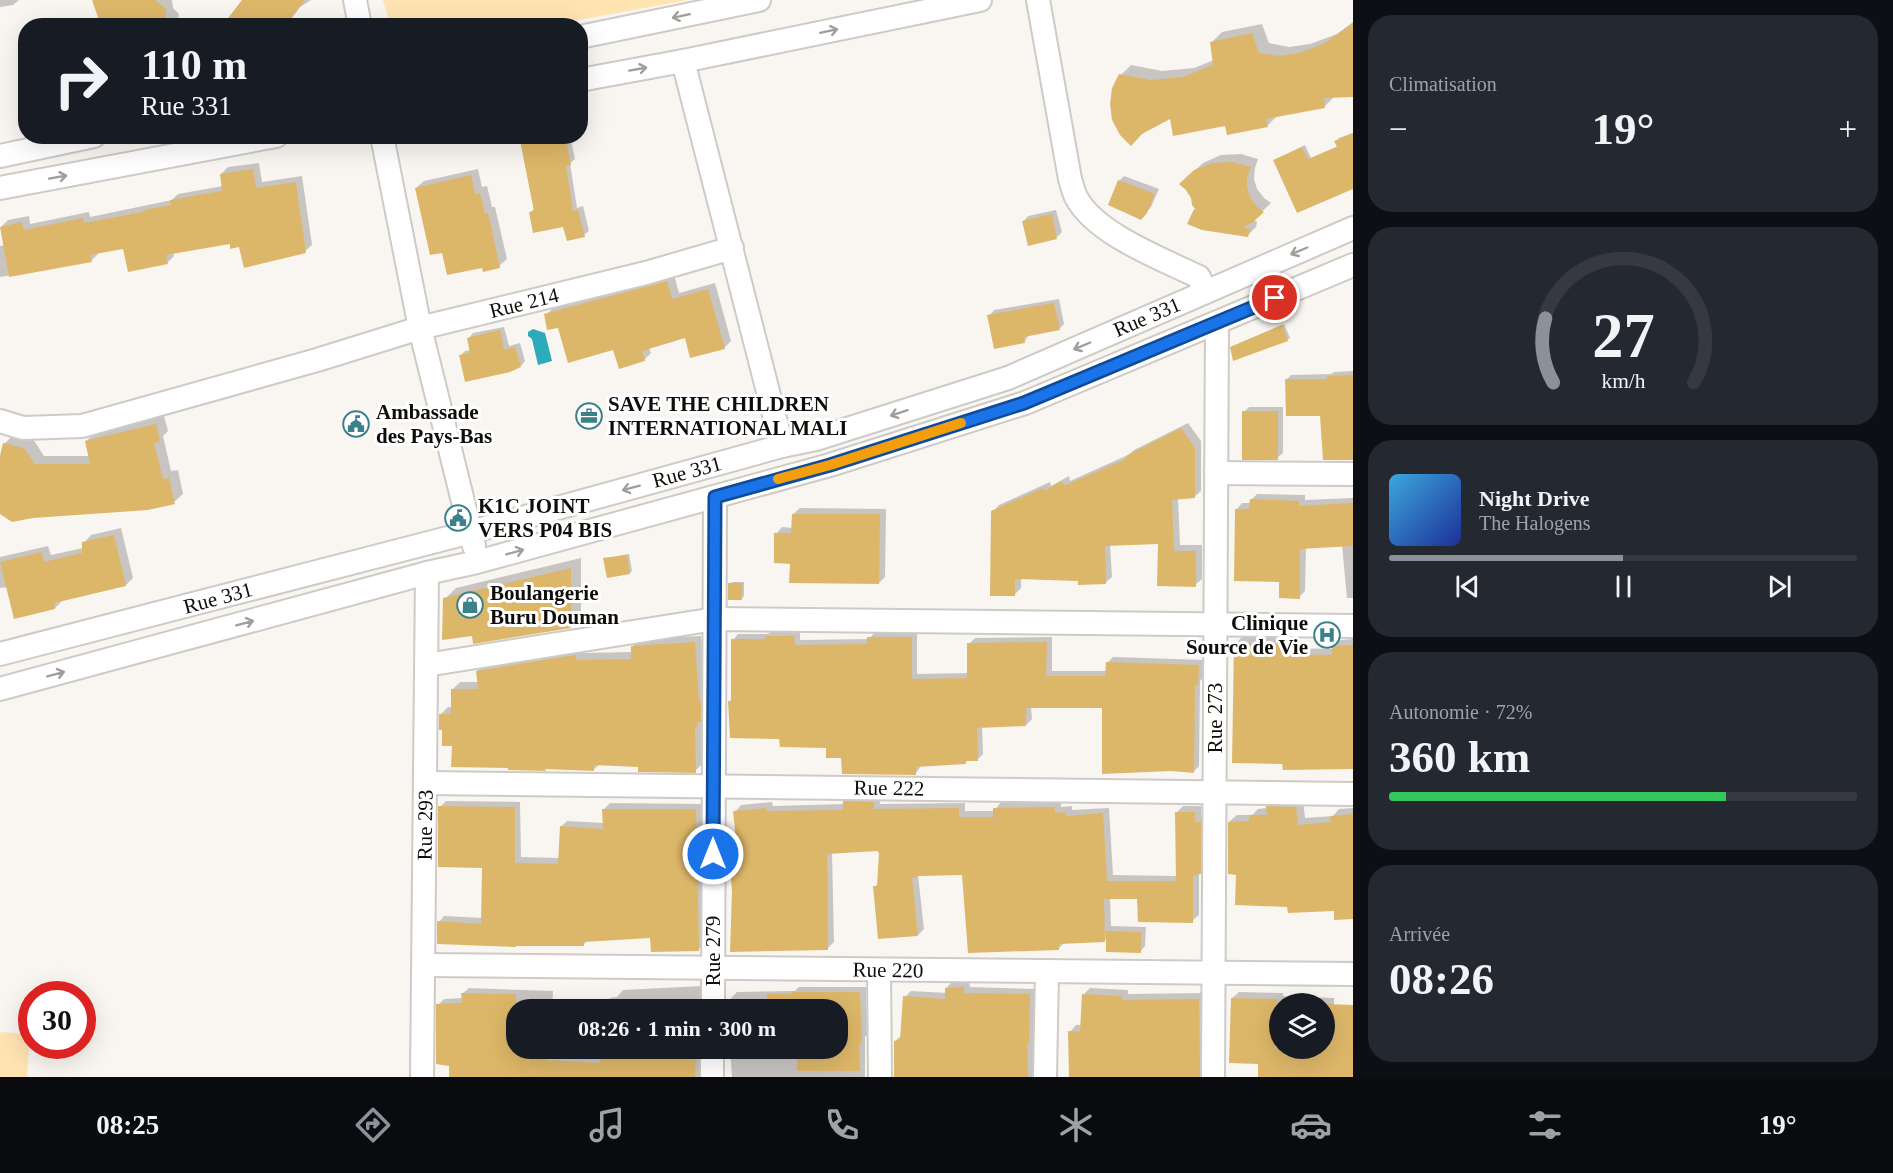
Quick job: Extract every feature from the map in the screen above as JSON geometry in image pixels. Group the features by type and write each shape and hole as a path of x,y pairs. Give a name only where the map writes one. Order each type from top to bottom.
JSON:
{"street":[{"path":"355,0 358,18"},
{"path":"588,35 759,0"},
{"path":"588,79 980,0"},
{"path":"1038,0 1070,179 1076,198 1103,227 1199,277 1205,292"},
{"path":"683,61 782,446"},
{"path":"0,156 56,144"},
{"path":"0,188 234,144"},
{"path":"384,144 420,328 477,562"},
{"name":"Rue 331","path":"0,654 471,532 782,446 816,439 1008,378 1353,228"},
{"name":"Rue 214","path":"0,421 23,428 82,426 317,360 420,328 646,273 732,248"},
{"name":"Rue 331","path":"0,689 830,465 1024,403 1353,266"},
{"name":"Rue 273","path":"1213,1077 1217,323"},
{"path":"1216,472 1353,474"},
{"name":"Rue 279","path":"713,999 715,497"},
{"name":"Rue 293","path":"422,1077 427,573"},
{"path":"426,665 715,619 1353,626"},
{"name":"Rue 222","path":"426,783 1353,794"},
{"name":"Rue 220","path":"424,965 1353,974"},
{"path":"879,970 880,1077"},
{"path":"1045,1077 1047,971"},
{"path":"712,1059 712,1077"}],"shaded area":[{"path":"383,0 688,0 588,18 388,18"},
{"path":"0,1032 18,1033 18,1059 28,1059 27,1077 0,1077"}],"water":[{"path":"533,329 545,333 552,361 538,365 532,339 528,336 528,332"}],"building":[{"path":"92,0 155,0 166,9 165,18 98,18"},
{"path":"242,0 305,0 291,18 228,18"},
{"path":"1353,23 1353,97 1324,98 1325,108 1266,119 1268,127 1227,135 1225,126 1173,136 1170,119 1142,134 1131,146 1120,135 1112,120 1110,104 1112,88 1119,74 1151,80 1183,77 1213,65 1210,42 1252,33 1259,53 1279,56 1299,53 1325,43"},
{"path":"1353,133 1353,189 1297,213 1273,160 1302,147 1308,159 1337,147 1334,141"},
{"path":"521,144 567,144 571,165 566,166 573,211 578,210 585,237 567,241 563,227 533,233 529,212 534,211"},
{"path":"1232,162 1251,167 1247,177 1247,188 1256,206 1264,212 1252,223 1243,227 1250,230 1248,237 1202,230 1187,224 1194,209 1196,210 1186,190 1179,184 1194,170 1212,163"},
{"path":"253,169 256,188 296,182 306,253 244,268 239,247 230,249 230,244 166,255 168,264 128,272 123,249 90,255 92,262 9,277 0,227 22,222 24,230 83,218 84,223 143,212 143,210 171,205 170,200 222,191 220,174"},
{"path":"471,175 475,194 480,193 485,214 488,213 500,268 483,272 482,268 447,275 442,253 430,255 415,188"},
{"path":"1118,180 1155,194 1147,213 1141,220 1108,205"},
{"path":"1052,214 1057,239 1028,246 1022,221"},
{"path":"667,281 672,299 708,289 725,349 690,358 685,338 642,351 645,361 619,369 613,350 568,363 558,328 547,330 544,314"},
{"path":"1054,303 1060,330 1024,337 1025,343 994,349 987,315"},
{"path":"1282,325 1288,341 1233,361 1230,347"},
{"path":"500,330 504,350 515,347 521,367 510,372 465,382 459,355 470,353 467,338"},
{"path":"1353,375 1353,460 1323,460 1320,416 1286,416 1285,379 1327,379 1327,376"},
{"path":"1242,411 1278,411 1278,460 1242,460"},
{"path":"156,424 160,441 154,443 163,479 169,478 175,504 148,510 33,518 12,522 0,514 0,456 3,443 24,448 35,464 90,464 85,441"},
{"path":"1181,428 1195,448 1195,498 1172,500 1174,551 1196,551 1196,587 1157,586 1158,544 1105,546 1106,584 1078,585 1078,581 1015,579 1015,596 990,596 991,511 1043,488 1044,491 1062,481 1064,486 1126,459 1126,456"},
{"path":"1250,499 1299,501 1299,506 1353,503 1353,546 1300,549 1300,599 1279,598 1279,582 1234,581 1235,509 1249,509"},
{"path":"792,514 880,514 879,584 789,583 790,564 774,563 774,533 791,533"},
{"path":"114,535 126,586 54,603 55,609 14,619 0,562 41,552 44,562 82,553 82,542"},
{"path":"627,555 630,574 607,578 603,558"},
{"path":"571,568 571,628 473,644 472,636 442,640 443,598"},
{"path":"728,583 742,583 742,600 728,600"},
{"path":"765,636 794,636 795,645 867,644 867,637 912,637 912,679 967,678 967,643 1047,642 1046,676 1105,676 1106,662 1199,665 1198,685 1195,685 1194,773 1171,771 1102,774 1102,708 1026,708 1026,726 977,728 978,761 965,761 966,764 916,767 916,775 842,774 841,758 826,758 826,748 780,747 779,739 730,738 728,701 731,701 731,639 765,639"},
{"path":"695,642 699,701 701,701 701,722 697,722 697,727 695,727 696,773 638,772 638,767 594,765 594,771 451,767 452,746 442,746 439,714 451,714 451,689 478,689 476,671 575,655 576,660 631,659 631,646"},
{"path":"1234,643 1282,643 1282,654 1332,655 1332,646 1353,645 1353,769 1283,770 1282,764 1232,763"},
{"path":"843,801 874,802 874,809 959,808 959,817 993,817 993,808 1055,807 1055,813 1066,812 1066,816 1103,813 1107,881 1176,881 1175,812 1195,812 1195,822 1201,822 1201,874 1193,875 1193,923 1138,922 1137,899 1104,899 1105,942 1059,944 1059,950 968,953 962,875 919,876 912,878 918,936 878,939 873,886 877,886 879,853 877,851 827,854 828,950 730,952 732,891 728,839 736,839 733,811 766,808 767,811 843,810"},
{"path":"438,806 515,807 515,863 558,864 560,826 603,829 602,809 696,809 699,951 651,952 650,938 584,942 584,946 516,947 437,944 437,921 481,924 482,868 438,867"},
{"path":"1266,806 1296,807 1298,825 1331,822 1330,816 1353,814 1353,919 1334,920 1334,911 1288,913 1287,907 1235,905 1236,875 1228,874 1228,822 1249,821 1249,815 1267,815"},
{"path":"1106,931 1141,932 1141,953 1106,952"},
{"path":"964,987 964,993 1030,994 1029,1043 1027,1043 1028,1077 894,1077 894,1041 900,1040 903,996 945,999 945,988"},
{"path":"792,992 860,992 862,1043 859,1043 860,1071 797,1071 797,1059 848,1059 848,999 767,999 767,994 792,994"},
{"path":"461,993 516,994 516,999 506,999 506,1059 600,1063 600,1059 696,1059 695,1077 449,1077 449,1066 436,1064 436,1004 462,1003"},
{"path":"1082,994 1122,996 1122,1000 1199,999 1200,1077 1069,1077 1068,1031 1080,1032"},
{"path":"1231,998 1269,999 1269,1059 1335,1059 1335,1004 1353,1005 1353,1077 1258,1077 1258,1064 1229,1063"}],"slow traffic":[{"path":"778,479 830,465 961,423"}],"place":[{"name":"SAVE THE CHILDREN INTERNATIONAL MALI","path":"589,416"},
{"name":"Ambassade des Pays-Bas","path":"356,424"},
{"name":"K1C JOINT VERS P04 BIS","path":"458,518"},
{"name":"Boulangerie Buru Douman","path":"470,605"},
{"name":"Clinique Source de Vie","path":"1327,635"}],"route":[{"path":"713,854 715,497 830,465 1024,403 1275,298"}]}
